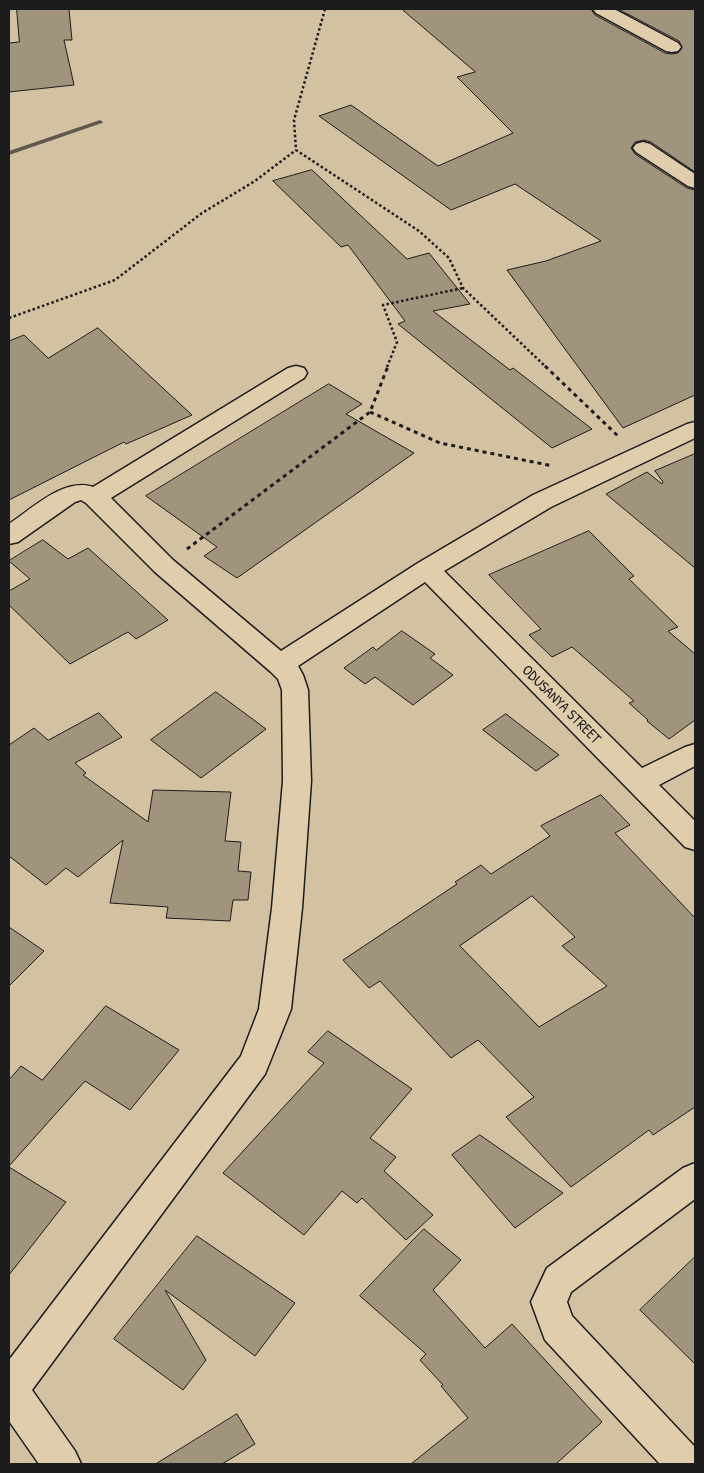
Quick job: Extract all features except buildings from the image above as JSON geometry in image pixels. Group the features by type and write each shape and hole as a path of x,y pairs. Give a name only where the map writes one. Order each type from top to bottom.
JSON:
{"street":[{"path":"602,9 672,46"},
{"path":"643,148 695,182"},
{"path":"95,497 296,373"},
{"path":"280,665 427,570 542,501 638,454 695,429"},
{"path":"9,536 67,496 83,492 95,497 164,566 280,665 290,675 295,690 297,781 287,908 275,1009 254,1064 9,1390 62,1464"},
{"name":"ODUSANYA STREET","path":"427,570 695,839"},
{"path":"638,783 695,754"},
{"path":"685,1464 558,1327 549,1302 559,1280 695,1179"}],"path":[{"path":"296,150 294,120 325,9"},
{"path":"296,150 419,231 449,258 463,288 638,454"},
{"path":"9,318 115,280 202,213 255,181 296,150"},
{"path":"164,566 370,412 397,342 383,305 463,288"},
{"path":"370,412 440,443 554,466"}],"waterway":[{"path":"9,153 100,122"}]}
